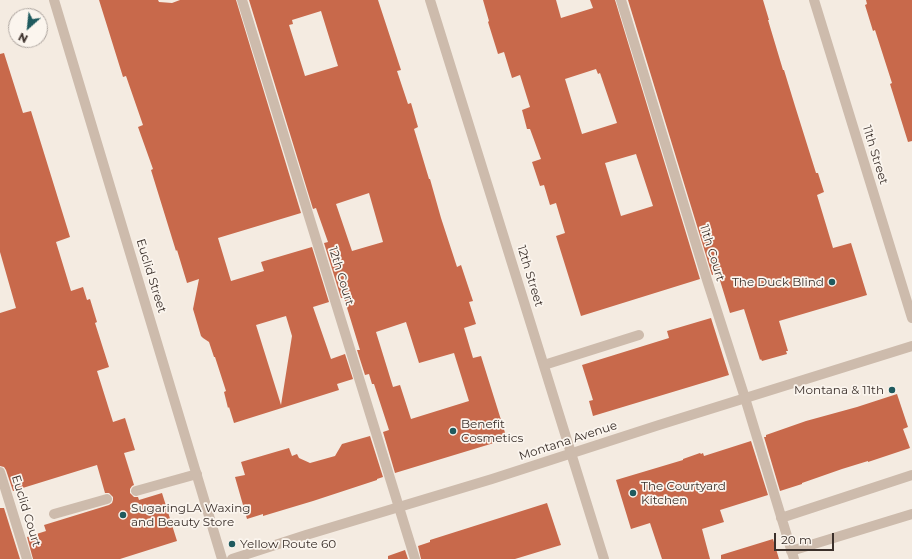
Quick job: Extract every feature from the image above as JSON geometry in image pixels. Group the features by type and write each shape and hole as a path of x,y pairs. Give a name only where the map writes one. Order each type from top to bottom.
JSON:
{"street":[{"name":"Euclid Street","path":"54,0 222,559"},
{"name":"12th Court","path":"242,0 415,559"},
{"name":"12th Street","path":"430,0 604,559"},
{"name":"11th Court","path":"621,0 793,555"},
{"name":"11th Street","path":"814,0 912,318"},
{"path":"544,365 640,335"},
{"name":"Montana Avenue","path":"232,559 492,479 658,425 912,346"},
{"name":"Euclid Court","path":"0,472 27,559"},
{"path":"136,491 197,474"},
{"path":"781,518 912,475"},
{"path":"54,514 107,499"},
{"path":"793,555 912,514"}],"building":[{"path":"99,0 158,0 159,2 172,3 180,0 236,0 301,213 218,238 231,281 264,271 261,262 312,247 329,302 313,307 331,359 345,354 353,379 337,384 339,390 234,423 229,407 228,408 224,392 226,391 215,357 209,342 201,336 193,309 199,279 187,283 151,170 153,169 138,127 143,125 126,76 123,77","holes":["286,316 292,336 281,405 256,325"]},
{"path":"249,0 378,0 401,70 397,71 408,104 411,103 418,127 414,129 441,218 457,267 461,265 473,301 469,302 476,324 464,328 473,358 481,356 507,439 395,473 383,432 389,430 374,384 372,384 369,374 365,375 357,350 360,350 344,298 341,298 324,243 328,242 316,208 313,209","holes":["321,11 338,66 305,76 289,25 293,24 292,20","369,193 383,242 352,251 336,204","406,322 419,363 454,353 469,401 411,419 400,385 393,387 376,332"]},
{"path":"483,0 556,0 561,18 593,8 590,0 615,0 700,279 581,316 556,236 565,233 556,203 550,205 544,185 540,186 532,162 541,159 530,129 527,129 522,110 530,107 520,75 512,78 504,52 498,54 488,22","holes":["596,69 598,74 600,73 617,123 582,134 565,79","636,154 653,206 621,216 605,163"]},
{"path":"628,0 763,0 783,70 816,173 818,173 824,192 817,195 833,248 851,243 867,295 779,321 788,351 786,351 787,354 762,361 761,359 760,360 744,309 730,313 718,274 712,275"},
{"path":"866,0 912,0 912,141 908,142 890,84 892,83 875,30 873,31 865,5 867,4"},
{"path":"4,53 23,113 31,111 70,237 56,242 71,291 83,287 87,300 90,299 97,322 95,323 109,367 97,371 113,422 125,418 135,450 124,453 134,485 130,489 130,493 134,497 138,497 139,500 162,493 177,541 120,559 33,559 27,537 46,531 44,525 112,503 113,497 109,493 105,493 97,465 13,491 6,470 4,467 0,466 0,313 16,308 0,252 0,54"},
{"path":"711,318 729,375 593,416 589,401 593,400 582,365 669,338 667,331"},
{"path":"897,394 908,427 903,429 910,448 842,469 780,491 764,437 766,437 766,435 806,421"},
{"path":"370,436 383,477 313,501 263,516 263,514 247,519 235,477 245,475 241,462 289,448 292,456 297,454 299,458 310,463 335,456 342,444"},
{"path":"751,441 768,495 720,510 724,522 702,529 710,559 662,559 650,523 631,529 616,480 683,460 700,453 703,453 704,456"},
{"path":"547,503 561,545 515,559 421,559 418,546 430,542 430,540"},
{"path":"0,508 4,508 20,559 0,559"},
{"path":"773,539 779,559 721,559 721,555"},
{"path":"405,550 408,559 388,559 388,556"}],"place":[{"name":"The Duck Blind","path":"832,282"},
{"name":"Montana & 11th","path":"892,390"},
{"name":"Benefit Cosmetics","path":"453,431"},
{"name":"The Courtyard Kitchen","path":"633,493"},
{"name":"SugaringLA Waxing and Beauty Store","path":"123,515"},
{"name":"Yellow Route 60","path":"232,544"}]}
